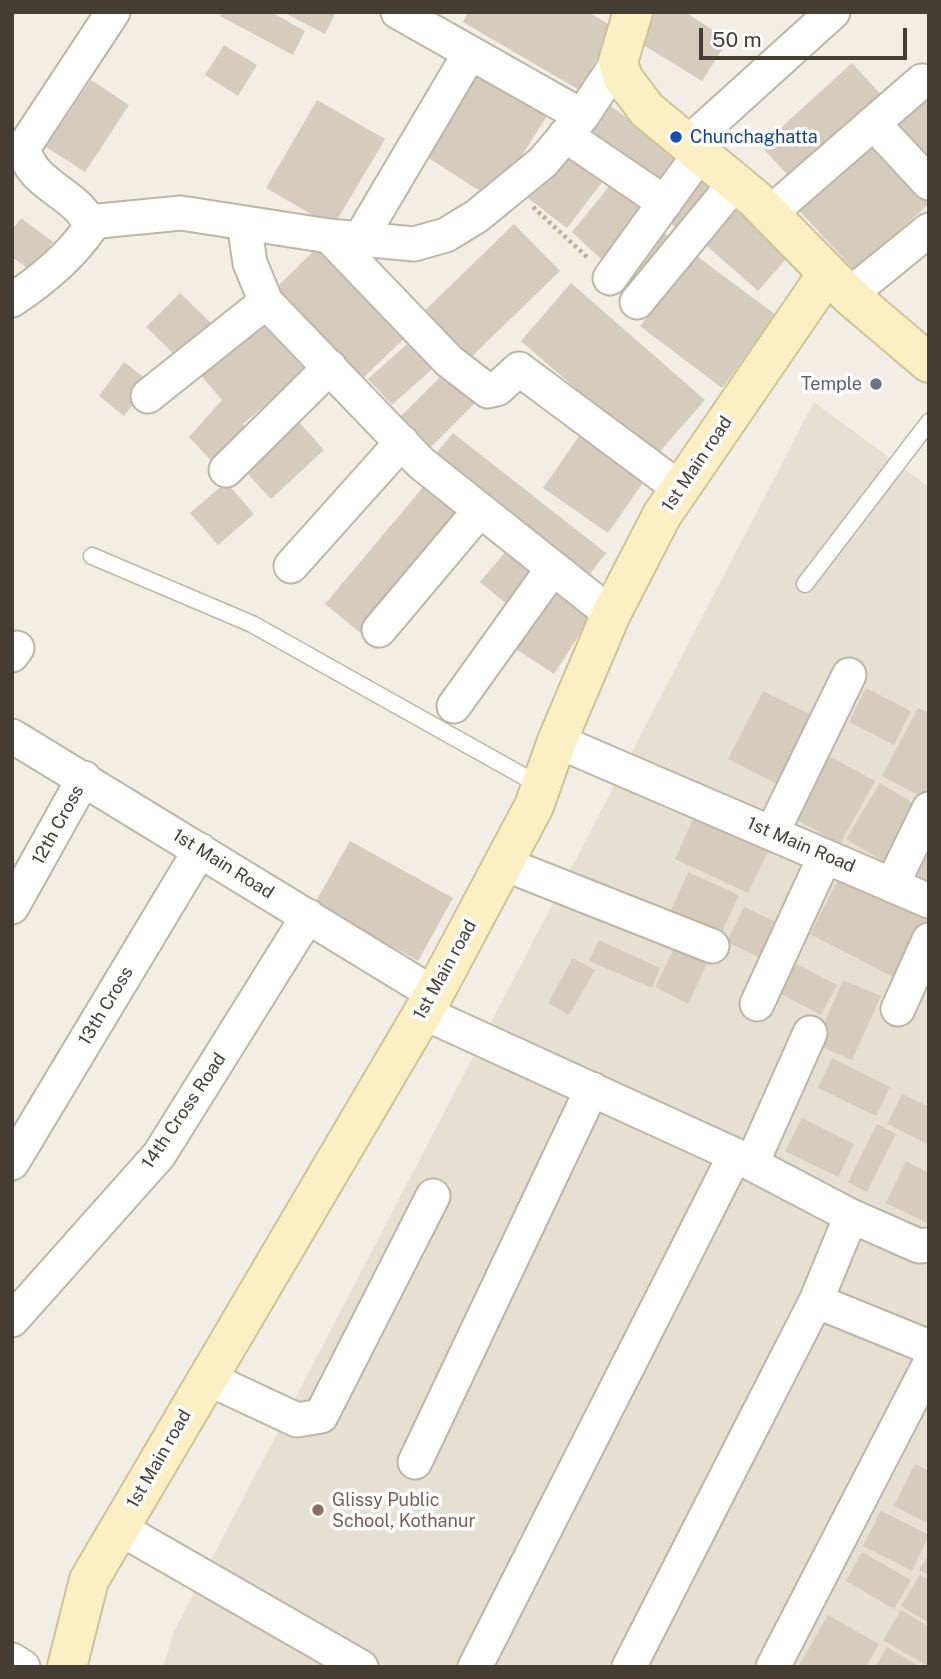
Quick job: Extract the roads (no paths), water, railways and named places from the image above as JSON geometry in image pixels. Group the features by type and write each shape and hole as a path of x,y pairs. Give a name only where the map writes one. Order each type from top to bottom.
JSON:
{"street":[{"path":"20,284 82,240 90,228 89,222 33,170 25,159 24,147 113,12"},
{"path":"398,12 470,53 573,126 665,202"},
{"path":"89,222 181,213 345,237 414,244 446,235 512,188 543,162 573,126 618,62 633,12"},
{"path":"599,268 665,202 693,150 833,12"},
{"path":"345,237 470,53"},
{"path":"618,62 623,78 647,110 735,183 838,285 929,363"},
{"path":"769,214 922,81"},
{"path":"873,123 929,184"},
{"path":"636,302 735,183"},
{"path":"244,222 250,263 266,302 421,463 611,614"},
{"path":"838,285 929,230"},
{"path":"345,237 449,361 488,391 497,388 519,369 680,488"},
{"name":"1st Main road","path":"67,1667 89,1580 428,1003 534,806 557,741 611,614 680,488 838,285"},
{"path":"148,396 266,302"},
{"path":"226,470 330,367"},
{"path":"291,566 402,442"},
{"path":"379,630 480,510"},
{"path":"454,706 553,568"},
{"path":"772,833 849,675"},
{"name":"1st Main Road","path":"12,736 308,916 428,1003 592,1090 743,1159 851,1216 919,1246 929,1245"},
{"name":"1st Main Road","path":"557,741 929,901"},
{"name":"12th Cross","path":"12,908 84,778"},
{"path":"892,885 929,809"},
{"name":"13th Cross","path":"12,1163 200,850"},
{"path":"757,1004 825,856"},
{"path":"502,863 712,946"},
{"name":"14th Cross Road","path":"12,1320 159,1155 308,916"},
{"path":"898,1009 929,940"},
{"path":"475,1667 810,1033"},
{"path":"415,1462 592,1090"},
{"path":"206,1378 297,1420 321,1416 433,1196"},
{"path":"629,1667 816,1301 851,1216"},
{"path":"816,1301 929,1347"},
{"path":"773,1667 929,1365"},
{"path":"119,1528 361,1667"},
{"path":"12,1660 23,1667"}],"lane":[{"path":"805,584 929,422"},
{"path":"92,556 252,624 541,786"}],"place":[{"name":"Chunchaghatta","path":"676,137"},
{"name":"Temple","path":"876,384"},
{"name":"Glissy Public School, Kothanur","path":"318,1510"}]}
